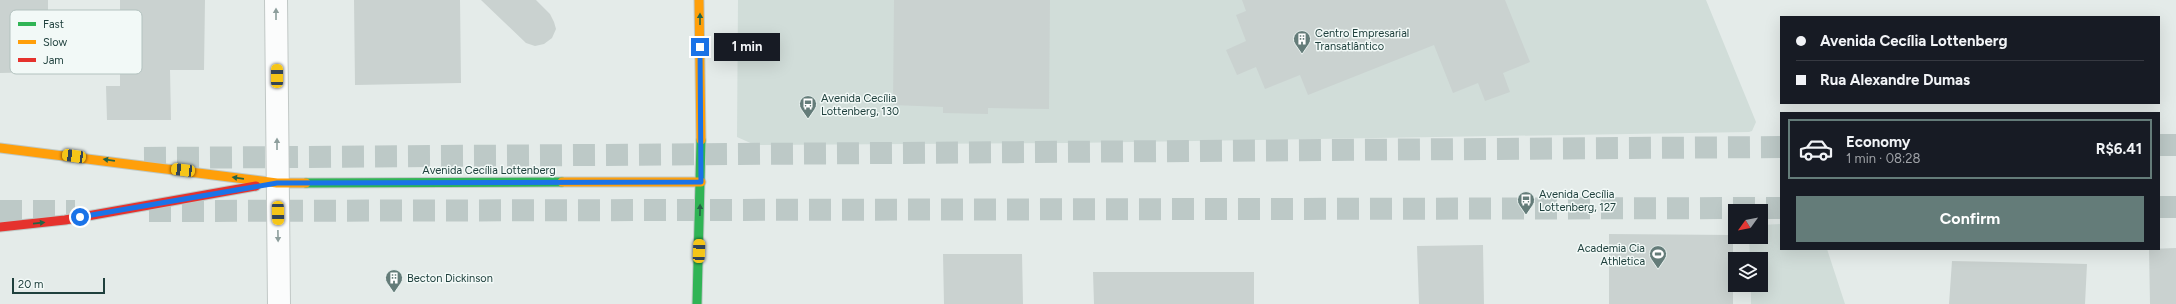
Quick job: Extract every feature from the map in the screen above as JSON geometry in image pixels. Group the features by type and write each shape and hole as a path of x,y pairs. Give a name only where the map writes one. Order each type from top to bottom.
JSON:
{"main road":[{"path":"697,304 701,182 699,0"},
{"name":"Avenida Cecília Lottenberg","path":"0,148 58,154 277,183 701,182"},
{"name":"Avenida Cecília Lottenberg","path":"0,227 65,220 277,183"}],"street":[{"path":"276,0 279,304"}],"shaded area":[{"path":"738,0 1706,0 1756,122 1752,131 1749,132 1070,143 755,145 737,137"},
{"path":"1780,224 1780,250 1827,250 1845,304 1751,304 1751,292 1768,292 1768,252 1750,252 1749,244 1768,244 1768,225"}],"building":[{"path":"0,0 48,0 48,10 10,10 10,73 0,73"},
{"path":"120,0 205,0 204,70 170,70 171,120 107,120 106,86 120,86 120,74 142,74 142,10 120,10"},
{"path":"354,0 460,0 461,83 355,85"},
{"path":"481,0 536,0 550,14 554,22 556,29 552,38 544,44 535,46 526,43"},
{"path":"894,0 1050,0 1049,109 988,108 988,114 943,113 943,107 893,105"},
{"path":"1242,0 1505,0 1530,62 1503,73 1510,92 1485,101 1478,83 1453,93 1434,45 1308,95 1300,75 1265,89 1256,67 1237,75 1226,50 1246,41 1236,15 1246,11"},
{"path":"1609,234 1728,235 1728,244 1733,244 1733,252 1728,252 1728,292 1733,292 1733,304 1609,304"},
{"path":"1483,245 1484,304 1419,304 1417,246"},
{"path":"2176,248 2176,304 2150,304 2149,250 2160,250 2160,249"},
{"path":"943,254 1022,254 1023,304 944,304"},
{"path":"1952,261 2087,264 2085,304 1949,304"},
{"path":"1093,272 1254,272 1254,304 1094,304"}],"tunnel":[{"path":"2160,145 2176,145"},
{"path":"144,158 1780,147"},
{"path":"2160,207 2176,207"},
{"path":"149,211 1780,208"},
{"path":"0,211 75,211"}],"traffic: fast":[{"path":"697,304 701,140"},
{"path":"306,183 562,182"}],"traffic: slow":[{"path":"699,0 701,140"},
{"path":"0,148 277,183 306,183"},
{"path":"562,182 701,182"}],"traffic: jam":[{"path":"0,227 65,220 256,186"}],"place":[{"name":"Centro Empresarial Transatlântico","path":"1302,54"},
{"name":"Avenida Cecília Lottenberg, 130","path":"808,119"},
{"name":"Avenida Cecília Lottenberg, 127","path":"1526,215"},
{"name":"Academia Cia Athletica","path":"1658,269"},
{"name":"Becton Dickinson","path":"394,293"}],"route":[{"path":"80,217 277,183 701,182 700,47"}]}
